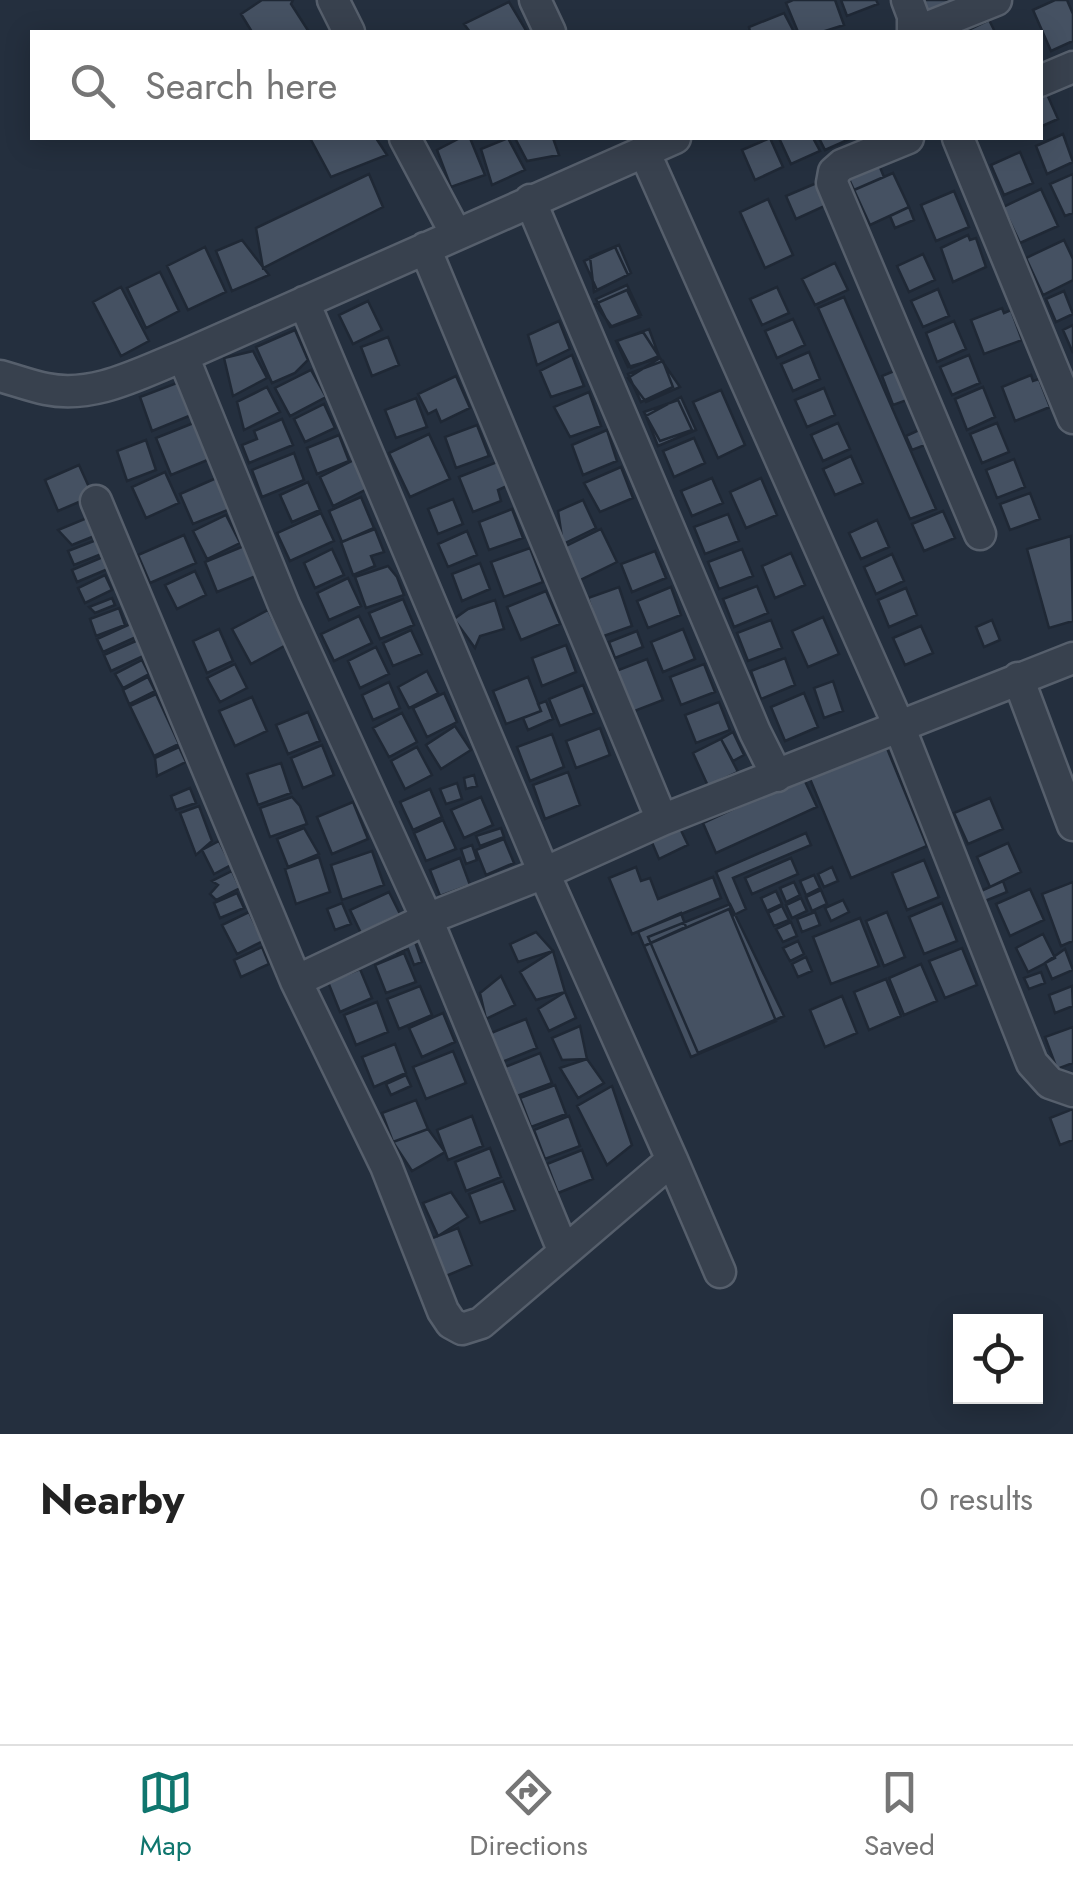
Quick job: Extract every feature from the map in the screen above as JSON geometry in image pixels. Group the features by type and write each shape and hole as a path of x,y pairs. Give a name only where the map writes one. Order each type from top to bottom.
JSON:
{"street":[{"path":"333,0 348,30"},
{"path":"534,0 549,30"},
{"path":"907,0 915,30"},
{"path":"920,30 996,0"},
{"path":"405,140 456,234"},
{"path":"0,376 46,389 85,391 183,356 530,200 602,151 644,151 671,140"},
{"path":"903,140 842,165 834,172 832,183 980,534"},
{"path":"959,140 1073,418"},
{"path":"644,151 899,726 1032,1063 1050,1083 1073,1090"},
{"path":"530,200 777,776"},
{"path":"425,248 662,820"},
{"path":"304,302 544,873 720,1272"},
{"path":"183,356 284,606 427,919 563,1250"},
{"path":"96,500 296,981 386,1166 442,1311 452,1323 462,1329 481,1323 672,1160"},
{"path":"296,981 427,919 544,873 662,820 1073,658"},
{"path":"1018,678 1073,825"}],"building":[{"path":"262,0 293,0 291,4 308,30 251,30 241,14"},
{"path":"835,0 844,25 828,30 797,30 786,3"},
{"path":"841,0 876,0 878,4 847,16"},
{"path":"922,0 972,0 929,19"},
{"path":"1055,0 1067,0 1073,14 1073,41 1051,51 1033,10"},
{"path":"509,2 526,30 468,30 464,24"},
{"path":"784,13 793,30 750,30"},
{"path":"989,20 994,30 968,30"},
{"path":"1046,92 1058,119 1043,126"},
{"path":"1063,134 1073,162 1047,174 1036,146"},
{"path":"311,140 377,140 387,155 331,177"},
{"path":"456,140 471,140 485,175 451,187 437,150"},
{"path":"509,140 525,170 492,185 481,149"},
{"path":"516,140 554,140 559,155 527,161"},
{"path":"771,140 783,167 755,180 742,150"},
{"path":"780,140 814,140 820,151 791,164"},
{"path":"820,140 848,140 825,150"},
{"path":"1020,152 1033,183 1004,195 991,165"},
{"path":"879,165 884,177 854,190 849,179"},
{"path":"893,173 909,207 870,225 854,190"},
{"path":"369,174 383,207 263,268 256,228"},
{"path":"1073,174 1073,213 1065,216 1050,184"},
{"path":"819,182 829,204 796,219 786,196"},
{"path":"1041,189 1058,226 1020,243 1003,207"},
{"path":"954,191 969,227 936,241 921,205"},
{"path":"768,199 793,255 765,268 740,212"},
{"path":"909,207 914,220 895,228 890,216"},
{"path":"968,235 970,240 976,238 986,267 953,282 941,248"},
{"path":"242,240 269,275 232,291 216,251"},
{"path":"1064,240 1073,259 1073,280 1043,295 1026,258"},
{"path":"619,245 631,273 594,292 590,257"},
{"path":"205,247 226,292 188,310 167,266"},
{"path":"615,247 628,275 597,290 584,261"},
{"path":"923,254 935,280 909,292 897,266"},
{"path":"835,263 848,290 815,305 802,279"},
{"path":"160,272 179,311 146,328 127,288"},
{"path":"627,285 641,315 610,327 596,299"},
{"path":"121,287 149,341 121,356 93,302"},
{"path":"777,287 789,313 762,325 750,299"},
{"path":"938,289 949,316 923,327 911,301"},
{"path":"627,290 640,317 612,327 595,304"},
{"path":"1064,291 1073,314 1056,322 1046,299"},
{"path":"844,297 936,509 910,519 818,308"},
{"path":"368,301 382,330 353,344 339,315"},
{"path":"1002,308 1004,313 1011,310 1022,340 984,354 971,320"},
{"path":"793,319 805,345 777,358 765,331"},
{"path":"559,321 570,349 537,365 528,335"},
{"path":"954,321 966,349 937,362 926,333"},
{"path":"1073,325 1073,353 1063,330"},
{"path":"649,329 659,356 631,368 617,341"},
{"path":"295,330 308,360 295,373 272,383 256,347"},
{"path":"643,332 660,358 628,367 616,341"},
{"path":"388,337 399,365 372,376 361,347"},
{"path":"253,351 267,378 233,396 224,358"},
{"path":"809,352 820,379 793,391 781,364"},
{"path":"572,355 584,386 551,397 540,371"},
{"path":"969,355 980,383 952,395 940,367"},
{"path":"660,358 680,387 646,402 628,378"},
{"path":"663,361 673,387 641,402 628,374"},
{"path":"899,369 910,399 893,405 882,376"},
{"path":"311,370 326,397 290,416 275,388"},
{"path":"1031,375 1033,381 1039,379 1050,407 1015,421 1002,387"},
{"path":"456,376 470,408 441,422 436,410 428,414 418,394"},
{"path":"182,381 194,414 152,431 140,397"},
{"path":"267,387 280,412 244,430 237,402"},
{"path":"983,387 995,417 967,430 955,399"},
{"path":"824,388 835,415 807,427 795,400"},
{"path":"721,390 745,445 718,458 693,402"},
{"path":"589,392 601,426 570,437 554,407"},
{"path":"681,397 696,430 658,446 646,416"},
{"path":"416,398 427,427 396,438 385,410"},
{"path":"678,400 692,430 660,441 644,412"},
{"path":"324,404 335,428 305,442 294,419"},
{"path":"282,419 293,445 249,463 242,445 257,439 254,431"},
{"path":"196,422 210,459 171,475 156,438"},
{"path":"838,423 850,449 823,461 811,435"},
{"path":"997,423 1009,452 982,463 970,434"},
{"path":"477,425 489,456 456,468 445,437"},
{"path":"607,430 617,461 583,475 572,445"},
{"path":"919,430 925,445 912,450 906,436"},
{"path":"429,434 450,479 410,497 389,453"},
{"path":"339,435 349,461 317,474 307,448"},
{"path":"694,438 705,463 674,477 663,451"},
{"path":"146,440 156,470 127,481 117,451"},
{"path":"294,453 304,480 262,497 252,470"},
{"path":"851,456 863,483 835,495 823,469"},
{"path":"360,457 373,486 333,506 320,477"},
{"path":"1014,459 1025,487 997,498 986,470"},
{"path":"497,462 507,486 498,490 501,501 473,512 459,477"},
{"path":"79,465 93,496 58,511 45,480"},
{"path":"621,467 633,498 600,512 584,483"},
{"path":"165,472 179,503 146,518 132,487"},
{"path":"221,476 235,507 193,524 180,494"},
{"path":"712,478 723,503 692,516 681,491"},
{"path":"761,478 777,515 746,528 730,492"},
{"path":"308,482 320,510 292,522 280,495"},
{"path":"1030,493 1040,519 1010,530 1000,504"},
{"path":"361,497 374,528 342,542 329,511"},
{"path":"453,499 463,524 438,534 428,509"},
{"path":"583,500 596,528 563,544 558,511"},
{"path":"512,509 523,538 489,550 479,522"},
{"path":"943,511 955,538 924,551 912,524"},
{"path":"321,513 334,541 290,561 277,533"},
{"path":"728,514 739,541 705,554 694,527"},
{"path":"94,515 102,533 72,545 58,530"},
{"path":"226,515 240,543 207,559 193,531"},
{"path":"877,520 889,547 861,559 849,533"},
{"path":"375,529 384,552 371,556 375,566 353,575 341,542"},
{"path":"601,529 617,562 576,582 560,549"},
{"path":"467,531 477,555 448,567 438,544"},
{"path":"184,535 196,563 150,583 138,555"},
{"path":"1071,536 1073,621 1049,628 1027,549"},
{"path":"104,537 109,551 74,565 68,551"},
{"path":"244,546 256,576 217,592 205,562"},
{"path":"530,548 543,582 504,597 491,562"},
{"path":"332,549 344,575 315,588 304,563"},
{"path":"742,549 753,576 719,589 708,562"},
{"path":"655,551 666,578 632,592 621,564"},
{"path":"791,553 805,585 775,598 762,566"},
{"path":"110,554 115,566 77,582 72,570"},
{"path":"892,554 904,581 876,594 864,567"},
{"path":"480,563 490,589 462,601 452,574"},
{"path":"388,566 404,595 366,608 355,577"},
{"path":"195,571 206,595 177,609 165,585"},
{"path":"105,575 112,590 85,603 78,588"},
{"path":"348,578 361,606 329,620 317,593"},
{"path":"757,586 768,613 734,627 723,599"},
{"path":"619,587 632,626 601,637 588,598"},
{"path":"671,587 681,615 648,628 637,601"},
{"path":"906,588 917,615 889,627 878,600"},
{"path":"546,591 560,624 521,640 507,607"},
{"path":"112,598 115,605 95,613 89,607"},
{"path":"403,599 414,625 380,639 369,613"},
{"path":"495,600 504,629 480,636 475,648 454,619 468,609"},
{"path":"119,608 125,625 96,636 90,619"},
{"path":"268,610 286,645 251,664 232,629"},
{"path":"359,616 372,643 334,661 321,634"},
{"path":"823,617 839,654 808,667 792,631"},
{"path":"139,620 145,633 103,652 97,639"},
{"path":"771,620 782,648 748,661 737,633"},
{"path":"992,620 1000,640 984,647 976,627"},
{"path":"921,626 933,653 905,665 893,638"},
{"path":"219,629 233,661 207,673 193,641"},
{"path":"683,629 695,659 663,672 651,642"},
{"path":"411,630 422,654 393,666 383,643"},
{"path":"637,631 643,647 615,658 609,642"},
{"path":"145,637 152,652 111,671 104,655"},
{"path":"566,645 576,672 542,686 532,658"},
{"path":"376,647 389,674 360,688 348,661"},
{"path":"785,658 795,685 761,699 751,671"},
{"path":"647,659 663,700 632,712 616,671"},
{"path":"142,660 149,674 123,688 115,674"},
{"path":"235,664 247,688 220,702 207,678"},
{"path":"704,664 715,692 681,705 670,677"},
{"path":"427,671 438,693 409,708 398,687"},
{"path":"148,677 155,691 129,704 123,690"},
{"path":"528,677 541,711 506,724 493,691"},
{"path":"833,681 843,711 824,718 814,688"},
{"path":"389,682 400,708 373,720 362,695"},
{"path":"583,685 594,713 560,726 549,699"},
{"path":"444,693 457,722 427,737 413,708"},
{"path":"804,693 818,727 785,741 771,707"},
{"path":"156,694 179,744 154,756 130,706"},
{"path":"252,697 267,731 235,746 219,711"},
{"path":"546,701 553,719 528,730 523,718 541,711 538,704"},
{"path":"719,702 730,730 696,743 685,715"},
{"path":"308,712 320,741 288,754 276,725"},
{"path":"402,713 417,742 389,757 373,728"},
{"path":"455,726 471,750 441,769 426,745"},
{"path":"600,728 610,755 576,768 566,741"},
{"path":"733,732 744,755 733,761 721,739"},
{"path":"552,734 564,767 530,781 517,747"},
{"path":"721,739 738,772 708,786 693,753"},
{"path":"884,741 927,846 851,878 808,774"},
{"path":"322,745 334,775 303,788 291,758"},
{"path":"179,747 186,762 157,776 155,758"},
{"path":"417,747 432,775 405,789 391,761"},
{"path":"281,763 291,793 258,805 247,774"},
{"path":"568,772 580,805 545,819 533,785"},
{"path":"474,775 477,786 466,789 464,778"},
{"path":"803,777 817,807 716,853 703,823"},
{"path":"457,783 462,799 446,804 440,789"},
{"path":"190,788 196,803 176,810 171,796"},
{"path":"430,789 442,817 413,830 400,802"},
{"path":"292,797 307,824 270,837 260,808"},
{"path":"481,797 493,825 464,838 451,810"},
{"path":"990,798 1003,829 968,844 954,813"},
{"path":"353,802 368,839 332,854 317,817"},
{"path":"199,806 212,841 196,855 180,813"},
{"path":"443,820 456,849 426,861 414,833"},
{"path":"676,820 688,845 659,859 648,833"},
{"path":"304,828 319,854 288,867 277,839"},
{"path":"501,828 504,837 480,846 476,836"},
{"path":"806,833 811,845 733,878 746,909 734,915 716,872"},
{"path":"504,839 514,863 486,875 476,850"},
{"path":"219,841 231,865 214,874 202,850"},
{"path":"1008,843 1021,872 990,887 977,857"},
{"path":"472,845 477,860 466,864 461,849"},
{"path":"372,851 384,885 342,900 331,865"},
{"path":"319,857 330,892 296,904 285,869"},
{"path":"460,858 470,885 440,896 430,870"},
{"path":"791,858 798,874 752,894 745,878"},
{"path":"924,860 939,897 907,910 892,873"},
{"path":"636,867 641,881 650,878 658,899 713,877 721,898 632,934 609,878"},
{"path":"832,867 838,881 824,887 818,874"},
{"path":"232,871 240,888 216,900 210,894 218,885 212,881"},
{"path":"814,875 820,888 806,895 800,881"},
{"path":"1003,881 1007,892 985,901 981,891"},
{"path":"794,882 800,895 786,902 780,888"},
{"path":"1073,882 1073,941 1061,946 1042,894"},
{"path":"1030,889 1044,920 1010,936 996,904"},
{"path":"821,890 827,904 812,911 806,897"},
{"path":"776,891 782,904 767,911 761,898"},
{"path":"389,892 400,914 361,933 350,910"},
{"path":"237,893 244,908 220,918 214,903"},
{"path":"801,898 807,911 792,918 786,905"},
{"path":"843,900 849,912 831,921 825,908"},
{"path":"342,903 351,924 335,930 327,909"},
{"path":"942,903 957,941 924,954 909,917"},
{"path":"730,904 784,1016 698,1053 648,937"},
{"path":"782,906 789,920 774,926 768,913"},
{"path":"729,909 776,1021 691,1057 644,946"},
{"path":"249,912 263,941 237,954 222,925"},
{"path":"815,912 820,925 802,932 797,919"},
{"path":"887,912 905,957 884,966 866,921"},
{"path":"681,913 686,927 644,946 638,932"},
{"path":"860,918 879,966 831,984 813,937"},
{"path":"791,922 797,936 783,942 776,929"},
{"path":"536,932 553,951 518,962 510,944"},
{"path":"1043,934 1055,958 1028,972 1016,948"},
{"path":"413,936 422,962 414,965 408,949 397,953 393,944"},
{"path":"798,941 804,954 790,961 783,948"},
{"path":"262,947 269,964 241,977 234,960"},
{"path":"962,948 977,985 945,998 929,961"},
{"path":"1065,949 1073,970 1052,979 1045,963"},
{"path":"553,951 565,992 536,1000 520,972"},
{"path":"404,953 416,982 386,993 375,965"},
{"path":"806,957 812,971 798,977 792,964"},
{"path":"921,964 937,1001 904,1015 889,978"},
{"path":"360,969 372,998 340,1012 328,982"},
{"path":"1041,972 1045,983 1029,989 1024,978"},
{"path":"501,976 515,1005 486,1019 480,993"},
{"path":"886,979 901,1016 869,1030 854,992"},
{"path":"420,986 432,1015 399,1029 387,999"},
{"path":"1072,986 1073,1006 1055,1013 1049,995"},
{"path":"565,992 576,1018 549,1031 538,1009"},
{"path":"842,996 857,1033 825,1047 810,1010"},
{"path":"377,1002 388,1032 356,1045 344,1015"},
{"path":"443,1013 455,1042 422,1057 409,1028"},
{"path":"526,1019 537,1048 502,1062 491,1033"},
{"path":"580,1026 587,1059 562,1060 552,1038"},
{"path":"1073,1027 1073,1063 1057,1069 1045,1037"},
{"path":"395,1044 406,1073 374,1087 362,1057"},
{"path":"453,1051 466,1083 426,1099 413,1067"},
{"path":"540,1053 552,1083 517,1096 505,1067"},
{"path":"587,1059 604,1083 578,1098 560,1068"},
{"path":"406,1075 411,1086 391,1095 386,1084"},
{"path":"555,1085 566,1114 531,1127 520,1098"},
{"path":"612,1086 632,1145 607,1165 577,1106"},
{"path":"416,1100 428,1129 393,1142 382,1113"},
{"path":"1073,1109 1073,1140 1060,1145 1050,1118"},
{"path":"472,1116 483,1146 448,1160 437,1130"},
{"path":"569,1116 580,1146 545,1159 534,1130"},
{"path":"428,1129 445,1152 412,1171 393,1142"},
{"path":"490,1148 501,1177 466,1191 455,1162"},
{"path":"582,1150 593,1179 558,1193 547,1164"},
{"path":"503,1181 515,1210 480,1223 469,1194"},
{"path":"451,1192 468,1217 438,1236 423,1203"},
{"path":"458,1228 472,1265 446,1276 430,1239"}]}
